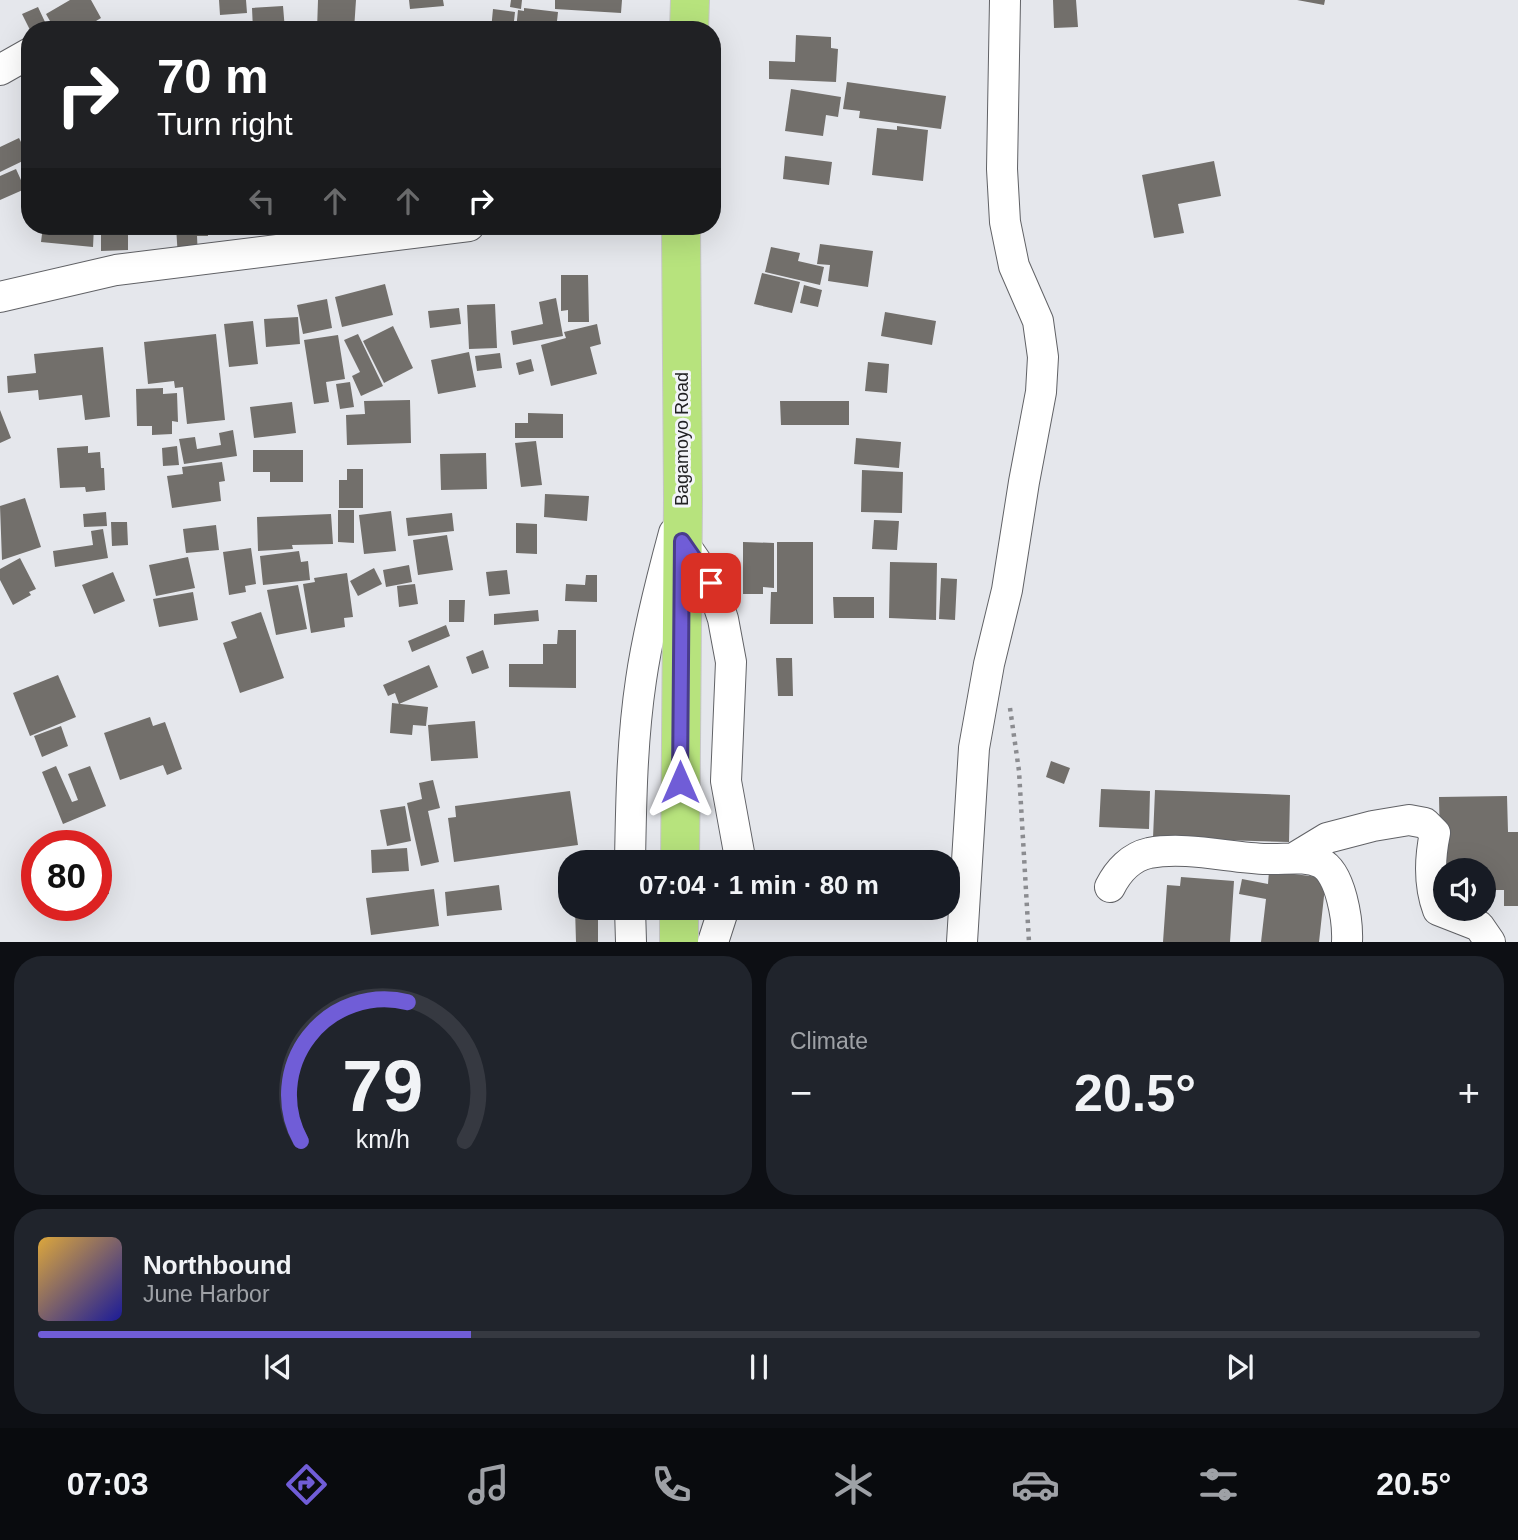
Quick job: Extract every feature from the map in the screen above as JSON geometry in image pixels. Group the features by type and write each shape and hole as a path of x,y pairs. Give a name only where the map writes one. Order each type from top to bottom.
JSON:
{"highway":[{"path":"690,21 691,0"},
{"name":"Bagamoyo Road","path":"680,850 683,499 681,235"},
{"path":"679,920 679,942"}],"street":[{"path":"962,942 974,748 989,664 1007,590 1041,392 1043,358 1038,321 1013,266 1005,222 1002,169 1005,0"},
{"path":"0,69 21,58"},
{"path":"0,297 116,270 397,235"},
{"path":"630,850 631,792 641,681 660,586 683,499"},
{"path":"682,541 711,583 723,619 731,662 726,781 744,850"},
{"path":"1294,858 1327,838 1346,832 1409,820 1425,823 1435,833 1432,849 1433,896 1438,910 1479,926 1490,942"},
{"path":"1110,887 1117,872 1148,853 1204,852 1267,859 1294,858 1322,863 1335,877 1343,903 1347,942"},
{"path":"630,920 631,942"},
{"path":"713,942 720,920"}],"path":[{"path":"989,664 999,676 1013,718 1019,771 1029,942"}],"building":[{"path":"70,0 91,0 101,18 96,21 50,21 46,14"},
{"path":"219,0 246,0 247,13 220,15"},
{"path":"318,0 356,0 355,21 317,21"},
{"path":"409,0 443,0 444,6 410,9"},
{"path":"511,0 522,0 521,9 510,7"},
{"path":"555,0 622,0 621,13 555,9"},
{"path":"1053,0 1076,0 1078,27 1054,28"},
{"path":"1297,0 1325,0 1324,5"},
{"path":"283,6 284,21 253,21 252,8"},
{"path":"38,7 45,21 26,21 22,14"},
{"path":"524,8 558,12 557,21 517,21 518,10 524,11"},
{"path":"493,9 515,12 514,21 492,21"},
{"path":"796,35 831,37 831,48 838,49 836,82 769,79 769,61 795,62"},
{"path":"847,82 946,96 941,129 859,118 860,111 843,109"},
{"path":"791,89 841,97 838,117 826,115 823,136 785,131"},
{"path":"897,126 928,130 923,181 872,175 877,128 897,130"},
{"path":"19,138 21,162 0,172 0,147"},
{"path":"785,156 832,162 829,185 783,179"},
{"path":"1214,161 1221,196 1178,204 1184,233 1154,238 1142,175"},
{"path":"16,169 21,180 21,191 0,200 0,176"},
{"path":"42,235 94,235 93,247 41,242"},
{"path":"101,235 128,235 128,250 101,251"},
{"path":"177,235 208,235 197,236 198,257 178,258"},
{"path":"820,244 873,251 868,287 828,281 830,265 817,264"},
{"path":"771,247 800,253 798,261 824,267 820,285 765,272"},
{"path":"762,273 800,282 792,313 754,304"},
{"path":"561,275 588,275 589,322 568,322 568,310 561,311"},
{"path":"385,284 393,315 342,327 335,297"},
{"path":"804,285 822,290 818,307 800,303"},
{"path":"556,298 563,336 513,345 511,331 543,324 539,302"},
{"path":"327,299 332,328 303,334 297,305"},
{"path":"495,304 497,348 469,349 467,305"},
{"path":"459,308 461,324 430,328 428,311"},
{"path":"885,312 936,321 932,345 881,336"},
{"path":"298,317 300,344 266,347 264,319"},
{"path":"253,321 258,364 229,367 224,324"},
{"path":"597,324 601,344 590,347 597,374 551,386 541,345 566,338 564,332"},
{"path":"393,326 413,368 384,383 363,341"},
{"path":"216,334 225,420 187,424 183,387 175,388 174,381 148,384 144,342"},
{"path":"358,334 383,386 361,396 352,376 360,372 344,340"},
{"path":"338,335 345,379 326,382 329,402 314,404 304,340"},
{"path":"103,347 110,417 85,420 82,395 39,400 38,390 8,393 7,376 36,373 34,354"},
{"path":"469,352 476,387 438,394 431,360"},
{"path":"500,353 502,368 477,371 475,356"},
{"path":"531,359 534,371 519,375 516,363"},
{"path":"868,362 889,364 887,393 865,391"},
{"path":"350,382 354,407 340,409 336,384"},
{"path":"163,388 163,394 177,393 178,422 172,421 172,434 152,435 152,426 137,426 136,389"},
{"path":"410,400 411,443 347,445 346,415 365,414 364,401"},
{"path":"780,401 849,401 849,425 781,425"},
{"path":"292,402 296,433 254,438 250,407"},
{"path":"0,410 11,438 0,443"},
{"path":"528,413 563,414 563,438 515,438 515,423 528,423"},
{"path":"233,430 237,456 184,464 179,439 195,437 197,449 221,445 219,433"},
{"path":"856,438 901,442 899,468 854,464"},
{"path":"536,441 542,485 521,487 515,443"},
{"path":"88,446 88,453 100,452 105,490 86,492 85,487 60,488 57,448"},
{"path":"177,446 179,465 163,466 162,448"},
{"path":"253,450 303,450 303,482 270,482 270,472 253,472"},
{"path":"486,453 487,489 441,490 440,454"},
{"path":"222,462 225,481 219,482 221,501 172,508 167,476 183,474 182,467"},
{"path":"347,469 363,469 363,508 339,508 339,480 347,480"},
{"path":"862,470 903,472 902,513 861,512"},
{"path":"545,494 589,496 587,521 544,517"},
{"path":"25,498 41,547 2,560 0,506"},
{"path":"338,510 354,510 354,543 338,542"},
{"path":"391,511 396,551 364,554 359,515"},
{"path":"106,512 107,526 84,527 83,514"},
{"path":"452,513 454,531 408,536 406,518"},
{"path":"331,514 333,544 292,545 293,549 258,551 257,517"},
{"path":"874,520 899,521 897,550 872,549"},
{"path":"111,522 127,522 128,545 112,546"},
{"path":"516,523 537,524 537,554 516,553"},
{"path":"216,525 219,550 186,553 183,529"},
{"path":"103,529 108,558 55,567 53,551 93,545 91,531"},
{"path":"447,535 453,570 418,575 413,540"},
{"path":"743,542 774,543 774,588 763,587 763,594 743,594"},
{"path":"777,542 813,542 813,624 770,624 771,592 777,592"},
{"path":"251,548 256,584 245,586 246,592 229,595 223,552"},
{"path":"299,551 301,562 308,561 310,580 263,585 260,556"},
{"path":"188,557 195,588 156,596 149,565"},
{"path":"20,558 36,589 13,605 0,580 0,569"},
{"path":"890,562 937,563 936,620 889,618"},
{"path":"409,565 412,582 386,587 383,570"},
{"path":"374,568 382,584 358,596 350,581"},
{"path":"507,570 510,594 489,596 486,572"},
{"path":"113,572 125,601 94,614 82,585"},
{"path":"347,573 353,617 344,618 345,627 311,633 303,584 315,582 314,578"},
{"path":"586,575 597,575 597,602 565,601 566,584 585,585"},
{"path":"941,578 957,579 955,620 939,619"},
{"path":"415,584 418,604 399,607 397,586"},
{"path":"298,585 307,629 276,635 267,590"},
{"path":"193,592 198,620 159,627 153,599"},
{"path":"833,597 874,597 874,618 834,618"},
{"path":"449,600 465,600 464,622 449,622"},
{"path":"538,610 539,621 494,625 494,614"},
{"path":"261,612 284,678 240,693 223,643 237,638 231,622"},
{"path":"446,625 450,636 412,652 408,641"},
{"path":"558,630 576,630 576,688 509,687 509,664 543,664 543,644 557,644"},
{"path":"483,650 489,668 472,674 466,657"},
{"path":"776,658 792,658 793,696 778,696"},
{"path":"429,665 438,687 399,704 395,693 388,696 383,685"},
{"path":"58,675 76,717 30,736 13,693"},
{"path":"392,703 428,707 426,726 413,725 412,735 390,733"},
{"path":"150,717 153,726 165,722 182,769 167,775 163,765 120,780 104,733"},
{"path":"475,721 478,758 431,761 428,725"},
{"path":"61,726 68,746 42,757 34,736"},
{"path":"1051,761 1070,768 1064,784 1046,777"},
{"path":"56,766 72,802 78,800 68,774 90,766 106,806 63,824 42,772"},
{"path":"433,780 440,808 428,811 439,862 421,866 407,803 422,799 419,783"},
{"path":"1101,789 1150,791 1149,829 1099,827"},
{"path":"1155,790 1290,795 1289,842 1153,838"},
{"path":"570,791 578,845 454,862 448,818 456,817 455,806"},
{"path":"1507,796 1508,832 1518,832 1518,906 1504,906 1504,890 1496,890 1496,858 1440,858 1439,797"},
{"path":"405,806 411,841 387,846 380,810"},
{"path":"407,848 409,871 372,873 371,850"},
{"path":"1269,871 1326,878 1319,942 1261,942 1266,899 1239,894 1242,879 1268,884"},
{"path":"1181,877 1234,881 1230,942 1163,942 1167,885 1180,886"},
{"path":"499,885 502,910 447,916 445,892"},
{"path":"434,889 439,926 371,935 366,898"},
{"path":"575,920 598,920 598,942 576,942"}],"route":[{"path":"680,782 682,541 711,583"}]}
